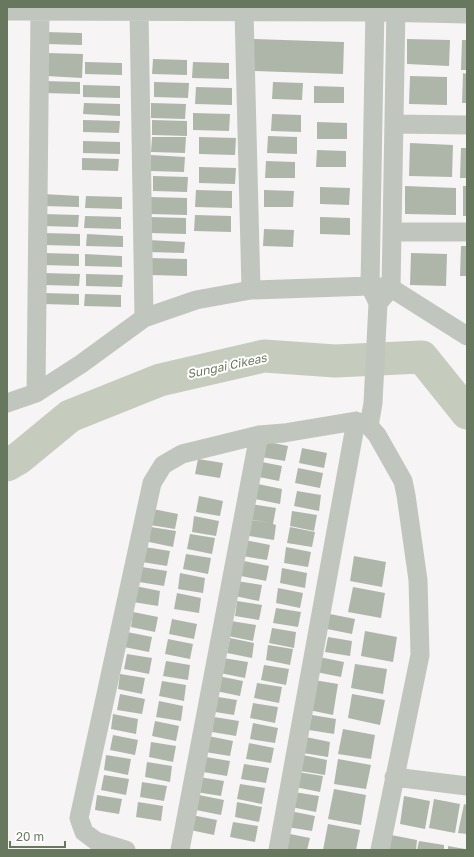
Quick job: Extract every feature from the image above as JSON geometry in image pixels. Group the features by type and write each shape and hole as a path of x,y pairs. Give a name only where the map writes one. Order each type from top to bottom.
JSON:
{"street":[{"path":"7,10 244,12 396,10 467,14"},
{"path":"278,850 363,423 373,403 378,303 370,286 375,10"},
{"path":"378,303 391,288 396,10"},
{"path":"36,393 40,11"},
{"path":"139,11 144,318"},
{"path":"244,12 251,290"},
{"path":"394,124 467,125"},
{"path":"392,232 467,232"},
{"path":"7,403 36,393 81,364 144,318 196,300 251,290 370,286 391,288 467,336"},
{"path":"128,850 96,841 84,832 79,818 152,483 163,465 182,454 259,435 363,423 377,435 403,480 418,580 420,655 380,850"},
{"path":"180,850 259,435"},
{"path":"394,778 467,786"}],"building":[{"path":"45,32 82,33 82,45 45,44"},
{"path":"253,39 344,42 343,74 252,71"},
{"path":"407,39 450,40 449,66 407,64"},
{"path":"462,40 467,40 467,70 461,70"},
{"path":"46,53 83,54 82,78 46,76"},
{"path":"153,59 187,60 187,75 152,74"},
{"path":"85,62 122,63 122,75 85,74"},
{"path":"193,62 229,63 229,79 192,78"},
{"path":"463,73 467,74 467,103 462,103"},
{"path":"410,76 447,77 447,105 409,104"},
{"path":"43,81 80,82 80,94 43,93"},
{"path":"154,82 189,83 188,98 154,97"},
{"path":"273,82 303,83 302,100 272,99"},
{"path":"83,85 120,86 120,98 83,97"},
{"path":"314,86 344,87 344,103 314,103"},
{"path":"196,87 232,88 232,105 195,104"},
{"path":"84,103 120,104 120,116 83,114"},
{"path":"151,103 186,104 185,119 151,118"},
{"path":"193,113 230,114 229,131 193,130"},
{"path":"272,114 301,115 301,132 271,131"},
{"path":"83,120 120,121 119,133 83,132"},
{"path":"152,120 187,121 187,136 152,135"},
{"path":"317,122 347,123 347,139 317,139"},
{"path":"268,136 297,137 297,154 267,153"},
{"path":"152,137 186,137 185,153 151,152"},
{"path":"199,137 236,138 235,155 199,154"},
{"path":"83,141 120,142 120,154 83,153"},
{"path":"410,143 453,145 452,177 409,176"},
{"path":"461,148 467,148 467,178 460,178"},
{"path":"317,150 346,151 346,167 316,167"},
{"path":"151,155 185,157 184,172 150,171"},
{"path":"82,158 119,159 118,171 82,170"},
{"path":"266,161 295,162 295,178 265,178"},
{"path":"199,167 236,168 235,184 199,183"},
{"path":"153,176 188,177 187,192 153,191"},
{"path":"405,186 456,188 456,215 405,214"},
{"path":"463,186 467,186 467,216 463,216"},
{"path":"320,187 350,188 349,205 320,204"},
{"path":"196,190 232,191 232,208 195,207"},
{"path":"264,190 294,191 293,207 264,207"},
{"path":"43,194 79,196 79,207 43,206"},
{"path":"86,196 122,197 122,209 85,208"},
{"path":"150,197 187,198 187,215 150,214"},
{"path":"42,214 79,215 78,227 42,226"},
{"path":"195,215 231,216 231,232 194,231"},
{"path":"85,216 121,217 121,229 84,228"},
{"path":"149,217 186,218 186,234 149,233"},
{"path":"320,217 350,218 350,235 320,234"},
{"path":"264,229 294,230 293,247 263,246"},
{"path":"44,233 80,234 80,246 43,245"},
{"path":"87,234 123,236 123,247 86,246"},
{"path":"148,240 185,242 184,253 147,252"},
{"path":"461,246 467,246 467,276 460,276"},
{"path":"43,253 79,254 79,266 42,265"},
{"path":"411,253 447,254 446,286 410,285"},
{"path":"85,254 122,256 122,267 85,266"},
{"path":"150,258 187,259 187,276 150,275"},
{"path":"43,273 80,274 79,286 43,285"},
{"path":"86,274 123,275 122,287 86,286"},
{"path":"42,293 79,294 79,305 42,304"},
{"path":"85,294 121,295 121,307 84,306"},
{"path":"264,441 288,446 285,461 261,457"},
{"path":"302,448 327,453 324,468 299,463"},
{"path":"198,459 223,463 220,478 195,474"},
{"path":"257,461 282,466 279,481 254,476"},
{"path":"298,468 323,473 320,488 295,483"},
{"path":"258,484 282,489 280,504 255,499"},
{"path":"297,491 321,495 319,511 294,506"},
{"path":"199,496 223,501 220,516 196,512"},
{"path":"251,504 276,508 273,524 276,525 274,540 249,536 252,520 271,523 248,519"},
{"path":"153,509 178,514 175,529 150,525"},
{"path":"292,511 317,515 314,531 290,526"},
{"path":"194,516 219,521 216,536 192,532"},
{"path":"151,527 176,531 173,547 149,542"},
{"path":"290,527 315,532 312,547 287,543"},
{"path":"190,534 215,538 212,554 187,549"},
{"path":"245,540 270,545 267,560 242,556"},
{"path":"145,547 170,551 167,566 142,562"},
{"path":"286,547 311,552 308,567 284,563"},
{"path":"186,554 211,558 208,574 183,569"},
{"path":"354,556 386,562 382,587 350,581"},
{"path":"244,561 269,566 266,581 241,576"},
{"path":"142,567 167,571 164,586 139,582"},
{"path":"282,568 307,573 305,588 280,583"},
{"path":"180,573 205,578 203,593 178,589"},
{"path":"237,581 262,585 259,601 235,596"},
{"path":"135,586 160,591 158,606 133,602"},
{"path":"353,587 385,593 381,618 348,612"},
{"path":"278,588 303,593 300,608 276,603"},
{"path":"177,593 201,598 199,613 174,609"},
{"path":"237,601 262,605 259,620 235,616"},
{"path":"276,608 301,612 298,627 273,623"},
{"path":"133,612 158,617 155,632 131,627"},
{"path":"330,614 355,619 352,634 327,629"},
{"path":"172,619 197,624 194,639 169,634"},
{"path":"231,621 256,625 253,641 228,636"},
{"path":"272,628 296,632 294,648 269,643"},
{"path":"365,631 397,637 393,662 361,656"},
{"path":"127,632 152,637 149,652 124,647"},
{"path":"328,637 352,641 350,656 325,652"},
{"path":"230,638 254,643 252,658 227,653"},
{"path":"168,639 193,644 190,659 165,654"},
{"path":"268,645 293,649 290,665 266,660"},
{"path":"127,654 152,658 149,674 124,669"},
{"path":"319,657 344,662 341,677 316,672"},
{"path":"223,658 248,662 245,678 220,673"},
{"path":"166,661 190,665 188,680 163,676"},
{"path":"355,664 387,669 383,694 351,688"},
{"path":"264,665 289,669 286,685 261,680"},
{"path":"120,674 145,678 142,694 118,689"},
{"path":"218,676 243,681 240,696 216,691"},
{"path":"314,680 338,684 333,715 309,710"},
{"path":"162,681 186,685 184,701 159,696"},
{"path":"257,683 282,687 279,703 254,698"},
{"path":"120,694 145,699 142,714 117,710"},
{"path":"352,694 385,700 380,725 348,718"},
{"path":"212,696 237,700 234,715 209,711"},
{"path":"159,701 183,706 181,721 156,717"},
{"path":"253,703 278,707 275,723 250,718"},
{"path":"113,714 138,719 136,734 111,729"},
{"path":"312,715 336,719 334,734 309,730"},
{"path":"214,717 239,721 236,736 212,732"},
{"path":"155,721 179,726 176,741 152,736"},
{"path":"253,723 278,728 275,743 250,739"},
{"path":"343,729 375,735 371,759 338,754"},
{"path":"113,735 138,740 135,755 110,750"},
{"path":"208,736 233,741 230,756 205,752"},
{"path":"306,737 330,742 328,757 303,753"},
{"path":"151,742 176,746 173,762 149,757"},
{"path":"249,743 274,748 271,763 246,759"},
{"path":"106,755 131,759 128,775 104,770"},
{"path":"303,755 327,760 325,775 300,771"},
{"path":"206,757 230,761 227,776 203,772"},
{"path":"338,759 371,765 366,789 334,784"},
{"path":"147,762 172,766 170,782 145,777"},
{"path":"244,764 269,768 266,783 241,779"},
{"path":"298,772 323,776 320,792 295,787"},
{"path":"104,775 129,779 126,795 101,790"},
{"path":"199,777 224,781 221,796 196,792"},
{"path":"142,782 167,786 164,801 140,797"},
{"path":"240,784 265,788 262,804 237,799"},
{"path":"334,789 366,795 361,825 328,819"},
{"path":"294,792 319,796 316,812 291,807"},
{"path":"97,795 122,799 119,814 95,810"},
{"path":"199,795 224,800 221,815 196,810"},
{"path":"404,796 430,801 425,829 400,824"},
{"path":"434,799 460,804 455,833 429,828"},
{"path":"138,802 163,806 161,821 136,817"},
{"path":"237,802 262,807 259,822 235,817"},
{"path":"464,804 467,805 467,834 458,833"},
{"path":"290,811 315,816 312,831 287,827"},
{"path":"192,815 217,820 214,835 190,830"},
{"path":"233,822 258,826 255,842 230,837"},
{"path":"328,824 360,830 356,850 323,850"},
{"path":"285,833 310,838 307,850 282,848"},
{"path":"391,835 417,840 416,850 389,850"},
{"path":"419,841 444,845 444,850 417,850"},
{"path":"448,846 465,849 465,850 448,850"}],"waterway":[{"name":"Sungai Cikeas","path":"7,465 19,458 70,416 160,380 264,356 335,361 422,357 467,413"}]}
